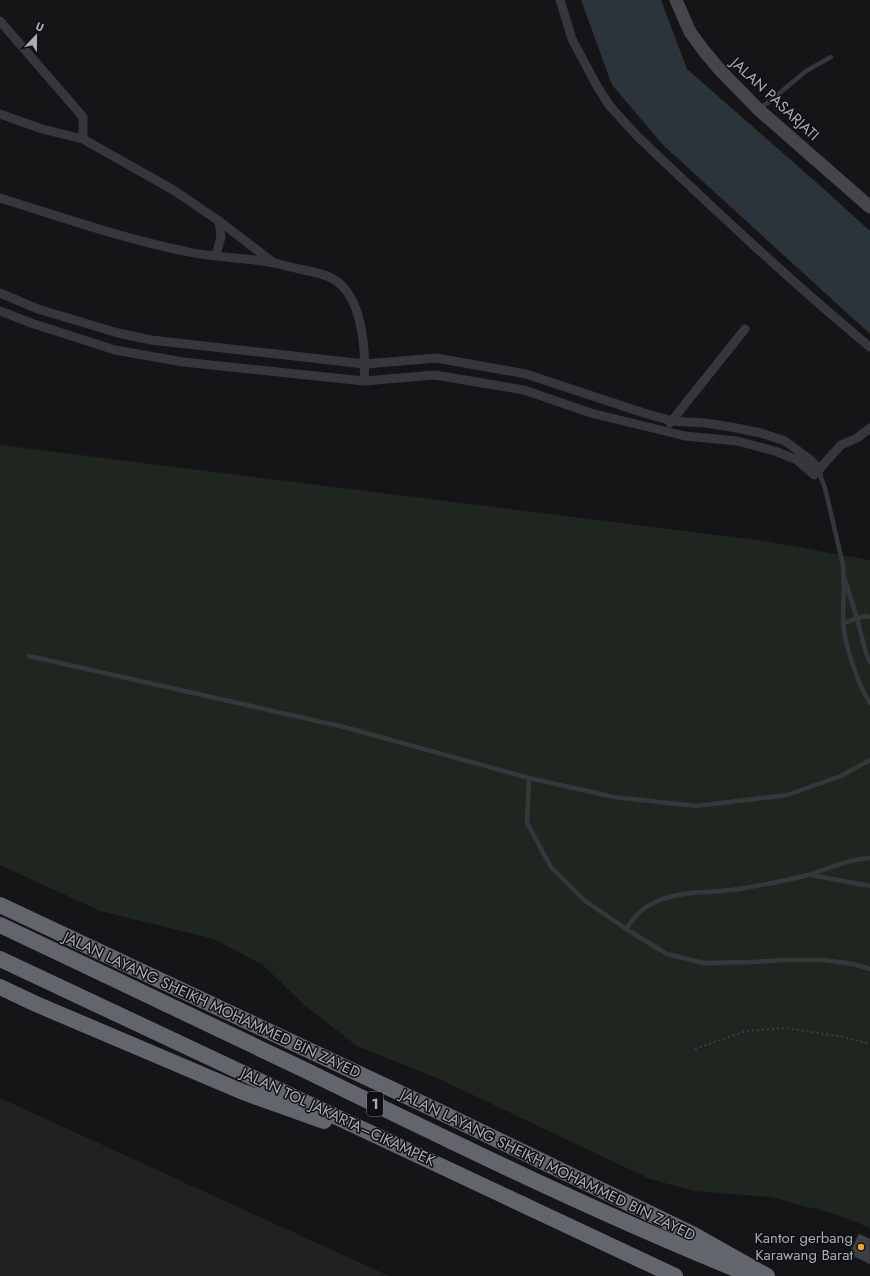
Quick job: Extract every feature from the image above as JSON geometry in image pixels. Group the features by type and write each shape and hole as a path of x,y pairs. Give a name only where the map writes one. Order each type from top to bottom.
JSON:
{"highway":[{"name":"JALAN LAYANG SHEIKH MOHAMMED BIN ZAYED","path":"0,905 438,1111 694,1235 767,1276"},
{"name":"JALAN TOL JAKARTA–CIKAMPEK","path":"0,925 229,1033 508,1169 687,1249 753,1276"},
{"name":"JALAN TOL JAKARTA–CIKAMPEK","path":"0,959 675,1276"},
{"name":"1","path":"0,987 36,1004 243,1092 407,1150"}],"main road":[{"name":"JALAN PASARJATI","path":"676,0 690,32 720,70 758,109 870,207"}],"street":[{"path":"560,0 572,39 608,105 637,136 769,259 836,319 870,347"},
{"path":"0,21 82,117 83,139"},
{"path":"0,114 42,129 83,139 175,191 274,263"},
{"path":"0,198 98,229 185,252 274,263 323,274 336,280 345,290 356,309 362,329 365,364 364,381"},
{"path":"216,256 220,237 218,221"},
{"path":"0,293 38,309 151,340 365,364 436,358 526,374 644,413 672,420 731,427 761,433 785,441 808,458 818,474"},
{"path":"0,311 31,323 115,350 183,362 364,381 435,375 524,390 591,413 664,431 685,436 737,441 775,451 797,460 818,474"},
{"path":"664,431 745,329"},
{"path":"818,474 842,445 857,438 870,428"}],"lane":[{"path":"758,109 769,102 806,71 831,57"},
{"path":"818,474 826,488 843,565 843,623 850,655 865,696 870,703"},
{"path":"844,577 870,662"},
{"path":"843,623 857,618 866,616 870,617"},
{"path":"29,656 344,727 529,778 614,797 696,806 787,795 841,776 870,760"},
{"path":"529,778 527,823 551,867 584,900 626,929 667,954 703,963 823,960 854,964 870,969"},
{"path":"626,929 645,907 674,895 743,888 809,874 859,859 870,858"},
{"path":"809,874 870,886"}],"path":[{"path":"695,1049 746,1032 786,1028 838,1036 870,1044"}],"shaded area":[{"path":"581,0 661,0 687,69 870,231 870,334 664,146 612,85"},
{"path":"0,445 764,541 870,560 870,1228 838,1215 770,1197 694,1191 650,1179 437,1078 357,1046 303,1004 263,965 214,939 100,911 0,865"},
{"path":"0,1098 389,1276 0,1276"}],"building":[{"name":"Kantor gerbang Karawang Barat","path":"859,1234 870,1239 870,1264 849,1254"}],"place":[{"name":"Kantor gerbang Karawang Barat","path":"861,1247"}]}
